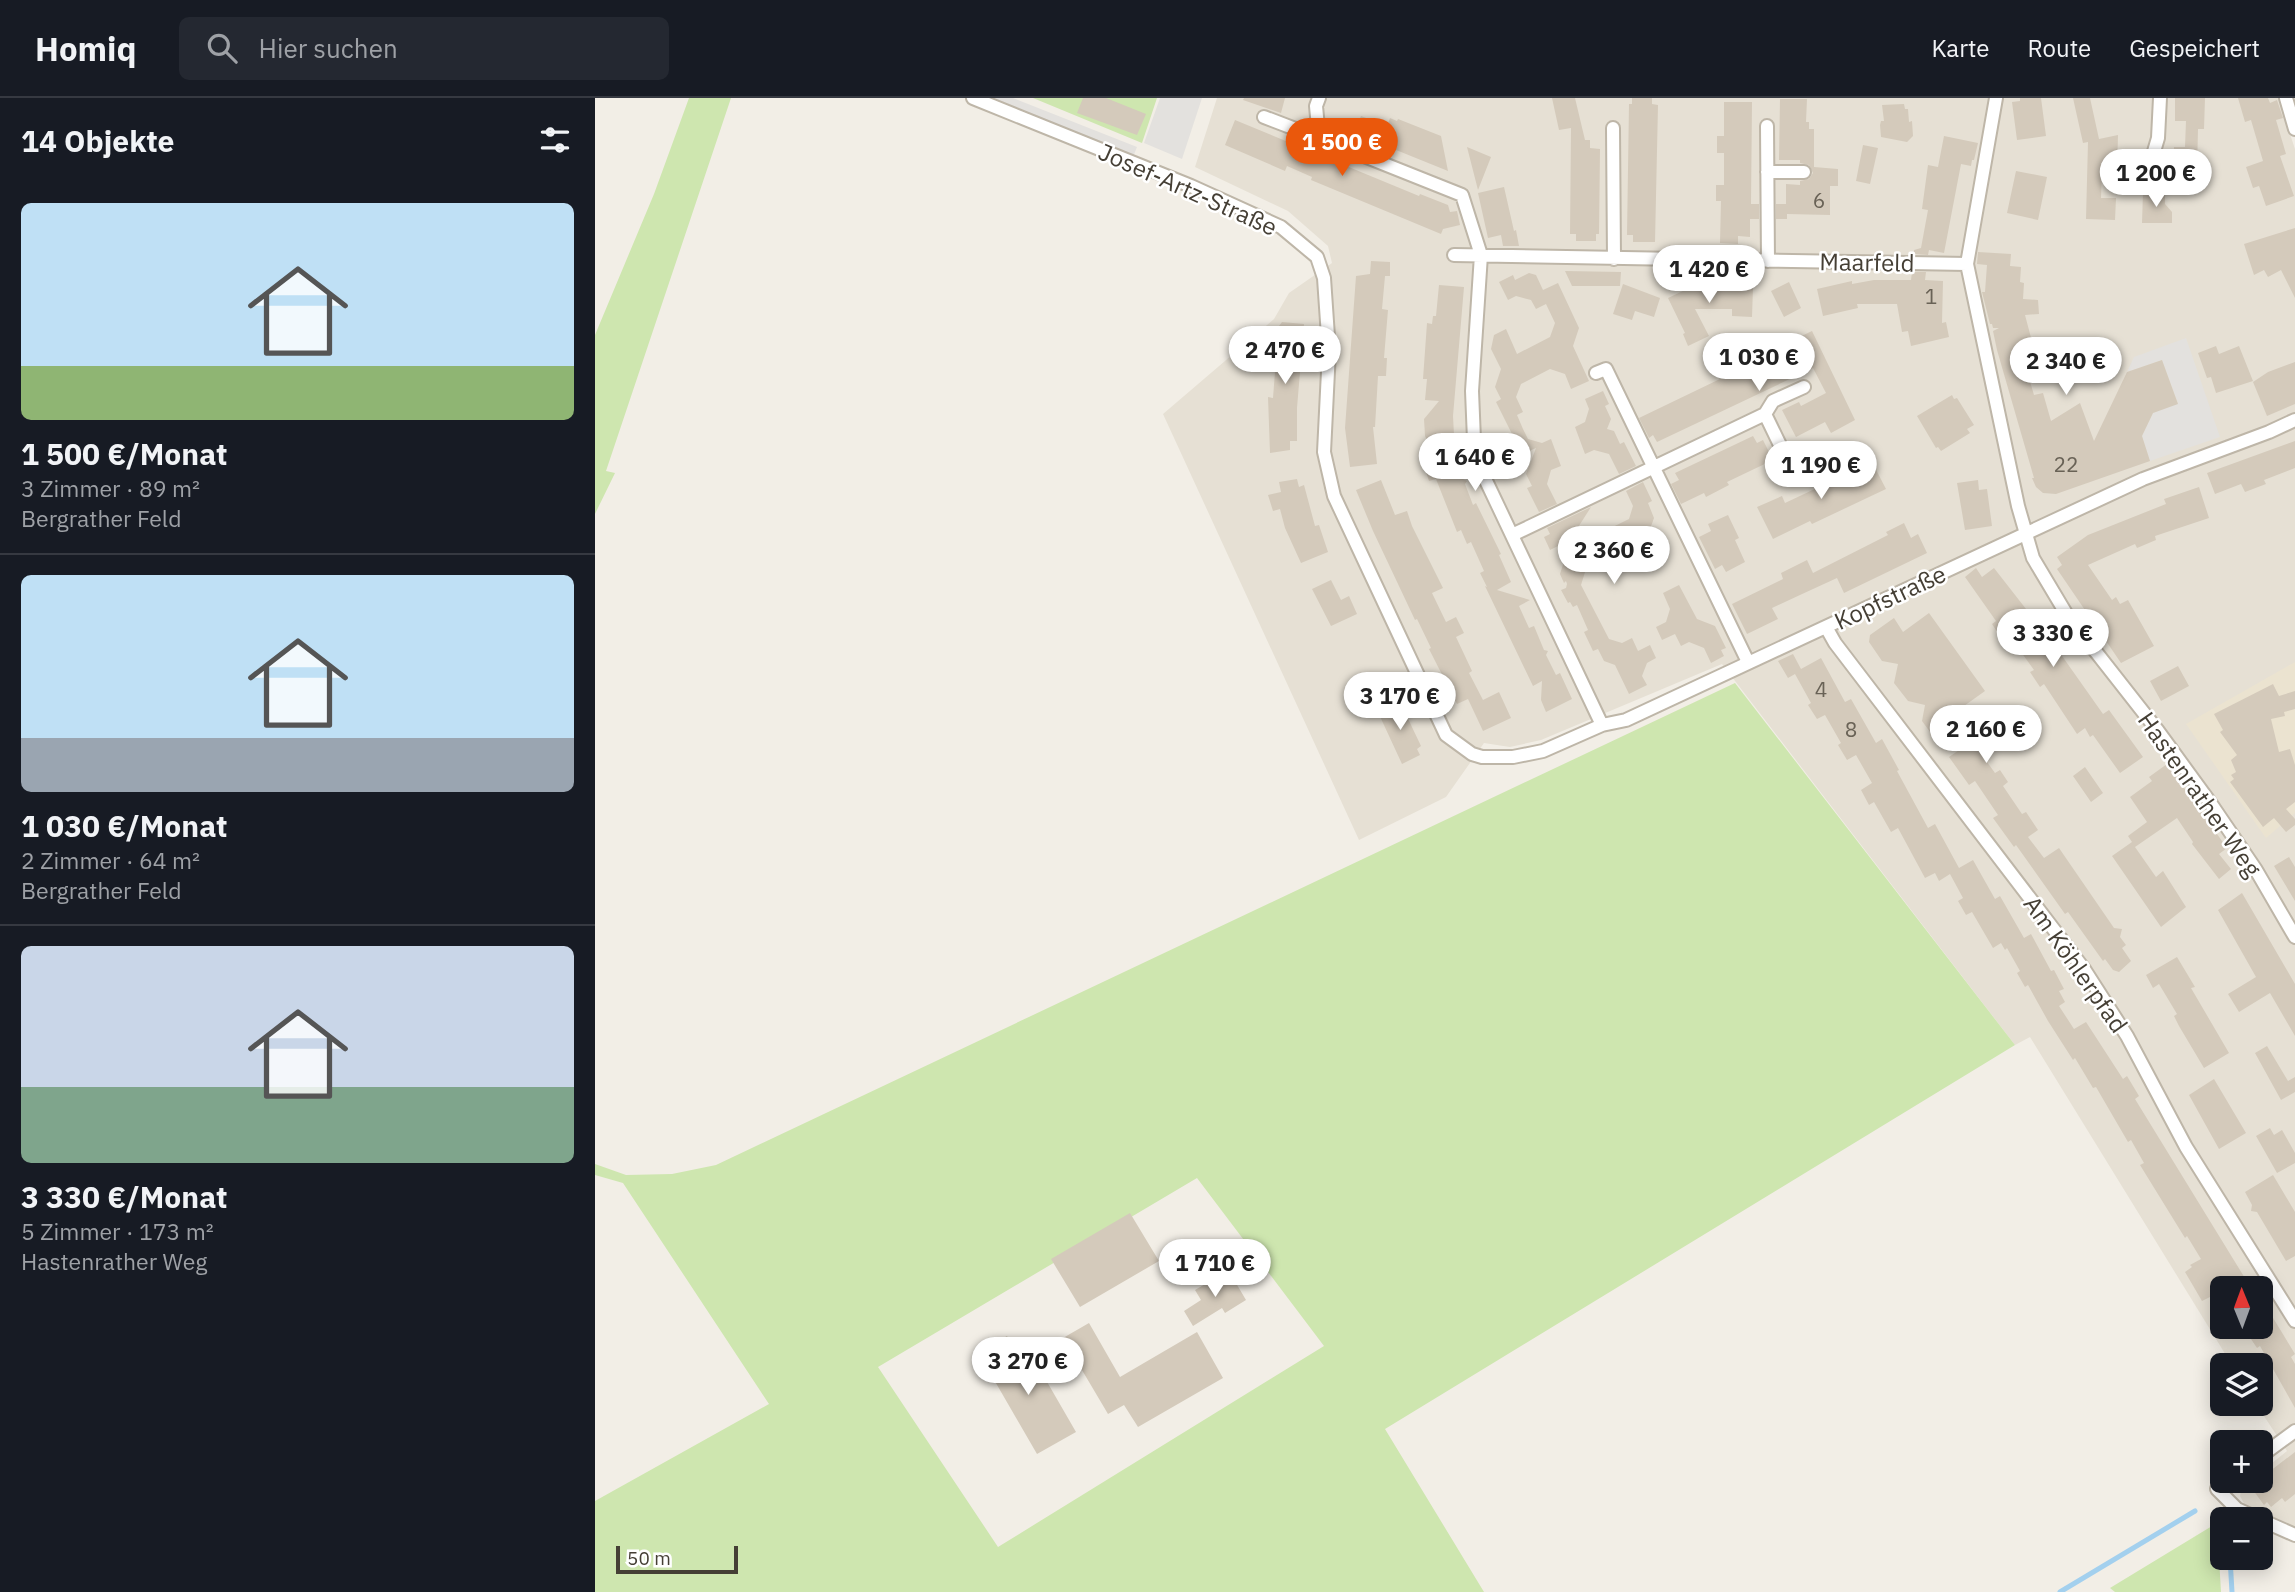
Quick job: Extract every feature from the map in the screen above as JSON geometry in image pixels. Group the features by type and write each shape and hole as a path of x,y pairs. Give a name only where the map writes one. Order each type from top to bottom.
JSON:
{"street":[{"name":"Josef-Artz-Straße","path":"973,98 1191,186 1281,227 1317,257 1324,278 1329,351 1324,452 1334,496 1446,735 1472,754 1482,757"},
{"path":"1319,98 1316,106 1319,138"},
{"name":"Hastenrather Weg","path":"1996,98 1967,264 2018,506 2033,558 2067,615 2209,801 2256,870 2295,937"},
{"path":"2147,175 2158,138 2160,98"},
{"path":"2286,98 2295,129"},
{"path":"1264,117 1462,195 1481,255 1472,391 1474,440 1480,468 1602,724"},
{"path":"1767,126 1767,261"},
{"path":"1613,128 1614,259"},
{"path":"1767,173 1804,172"},
{"name":"Maarfeld","path":"1454,255 1967,264"},
{"path":"1596,373 1606,369 1748,662"},
{"path":"1511,535 1765,414 1773,401 1804,387"},
{"path":"1765,414 1796,478 1803,479 1842,462"},
{"name":"Kopfstraße","path":"1482,757 1513,757 1543,751 1602,724 1626,720 2143,479 2295,420"},
{"name":"Am Köhlerpfad","path":"1826,626 1835,643 2084,969 2127,1036 2186,1147 2295,1321"},
{"path":"2273,1447 2295,1431"},
{"path":"2221,1493 2235,1507"},
{"path":"2273,1525 2295,1535"}],"shaded area":[{"path":"985,98 1013,98 1137,147 1133,157"},
{"path":"1160,98 1202,98 1182,159 1144,143"},
{"path":"1217,98 2278,98 2295,149 2295,1528 2273,1519 2273,1507 2246,1507 2240,1496 2241,1493 2273,1493 2273,1462 2287,1451 2264,1416 2273,1416 2273,1353 2225,1353 2216,1339 2273,1339 2273,1276 2210,1276 2210,1329 2030,1037 2015,1045 1722,664 1541,740 1510,747 1484,743 1446,797 1359,840 1163,414 1274,319 1289,293 1332,263 1328,246 1288,211 1195,167"},
{"path":"2186,338 2220,437 2150,461 2142,436 2153,413 2178,403 2162,360 2127,372 2134,357"},
{"path":"2295,662 2295,813 2266,838 2186,724"}],"green space":[{"path":"689,98 731,98 606,471 615,473 595,514 595,335 654,194"},
{"path":"1033,98 1157,98 1142,143"},
{"path":"1735,683 2015,1045 1385,1429 1484,1592 595,1592 595,1501 769,1404 623,1183 595,1175 595,1164 626,1175 672,1174 716,1165","holes":["1197,1178 1324,1346 998,1547 878,1367"]},
{"path":"2210,1527 2210,1570 2220,1570 2221,1592 2115,1592 2110,1588"}],"building":[{"path":"1083,98 1106,98 1146,114 1137,135 1077,113"},
{"path":"1285,98 1281,113 1243,100"},
{"path":"1552,98 1575,98 1585,140 1590,140 1590,148 1600,149 1599,234 1596,234 1596,241 1576,241 1576,234 1570,234 1571,128 1559,130"},
{"path":"1632,98 1652,98 1652,104 1658,105 1655,242 1633,242 1633,235 1627,235 1629,104 1632,104"},
{"path":"2020,98 2041,98 2046,136 2017,140 2012,102 2020,101"},
{"path":"2073,98 2090,98 2099,139 2118,135 2117,172 2102,172 2101,198 2116,198 2115,220 2086,219 2088,142 2083,143"},
{"path":"2175,98 2205,98 2204,129 2198,129 2197,171 2173,170 2174,147 2185,147 2186,121 2175,121"},
{"path":"2238,98 2268,98 2270,103 2277,100 2283,118 2276,120 2286,154 2280,156 2294,196 2266,206 2259,186 2253,188 2246,167 2263,161 2251,120 2245,122"},
{"path":"1780,99 1807,99 1806,122 1809,122 1809,129 1814,129 1814,167 1838,169 1838,186 1830,186 1830,215 1787,214 1787,219 1776,219 1776,204 1786,204 1786,184 1800,185 1800,181 1809,179 1813,173 1809,165 1800,163 1800,160 1779,160"},
{"path":"1724,102 1752,102 1751,204 1759,204 1759,219 1750,219 1750,237 1738,236 1738,244 1720,243 1721,201 1716,201 1716,185 1724,185 1724,153 1717,153 1717,136 1724,136"},
{"path":"1904,104 1905,109 1908,109 1909,122 1912,121 1913,136 1907,142 1881,137 1880,125 1881,121 1884,121 1882,105"},
{"path":"1361,116 1387,126 1390,118 1397,121 1398,119 1441,136 1448,171 1354,133"},
{"path":"1235,120 1419,196 1420,194 1448,205 1450,212 1457,211 1460,225 1443,229 1441,234 1311,180 1312,177 1287,166 1285,171 1225,145"},
{"path":"1944,136 1978,143 1974,160 1971,166 1961,164 1944,253 1929,250 1928,255 1914,254 1914,250 1921,248 1928,210 1922,209 1928,165 1938,167"},
{"path":"1863,145 1878,148 1870,184 1856,181"},
{"path":"1467,147 1491,157 1478,190"},
{"path":"2016,171 2047,177 2038,220 2007,213"},
{"path":"1504,187 1519,246 1503,246 1501,235 1488,238 1478,193"},
{"path":"2143,192 2165,193 2165,204 2172,212 2172,223 2142,223"},
{"path":"2295,228 2295,298 2281,270 2268,277 2264,270 2254,275 2244,244"},
{"path":"1978,252 2011,254 2010,266 2021,267 2023,299 2038,300 2039,314 2025,315 2038,364 2026,368 2034,395 2043,393 2051,421 2080,403 2094,441 2127,372 2162,360 2178,404 2153,413 2142,436 2150,461 2056,494 2043,493 2036,487 1997,350 1993,331 1999,328 1993,328 1990,324 1982,292 1985,292 1987,265 1977,264"},
{"path":"1371,261 1390,262 1390,276 1385,276 1382,309 1388,310 1384,358 1387,358 1386,376 1378,376 1373,427 1377,464 1350,467 1345,428 1356,276 1370,274"},
{"path":"1565,271 1621,272 1620,286 1572,286"},
{"path":"1912,272 1926,272 1925,280 1943,281 1942,323 1946,322 1949,337 1911,346 1908,331 1902,332 1897,304 1857,304 1858,308 1823,316 1817,289 1852,281 1852,284 1874,280 1911,280"},
{"path":"1529,273 1536,275 1543,290 1558,283 1579,328 1573,346 1589,381 1571,389 1565,374 1550,369 1521,384 1516,397 1523,412 1517,415 1528,439 1542,443 1551,439 1561,466 1551,470 1547,484 1557,504 1539,512 1527,488 1532,486 1526,474 1536,448 1515,457 1505,437 1512,434 1496,402 1501,399 1495,387 1501,369 1491,349 1494,335 1506,329 1517,354 1550,337 1555,323 1546,304 1536,309 1531,300 1516,296 1508,300 1499,282 1513,275 1515,280"},
{"path":"1704,281 1734,281 1734,288 1753,288 1752,317 1732,316 1732,309 1695,309 1709,336 1688,346 1683,334 1685,333 1668,298"},
{"path":"1789,282 1801,308 1784,317 1771,291"},
{"path":"1623,284 1660,298 1654,317 1635,311 1632,320 1613,314"},
{"path":"1439,285 1464,287 1453,416 1454,435 1449,436 1459,459 1457,462 1463,479 1467,481 1465,484 1473,505 1476,503 1501,554 1499,555 1511,582 1497,590 1530,600 1519,606 1529,628 1534,626 1544,650 1548,651 1546,655 1556,675 1560,673 1572,699 1546,712 1541,700 1542,681 1533,686 1485,586 1487,587 1480,573 1484,571 1471,542 1467,544 1461,530 1457,532 1436,479 1429,481 1424,466 1433,462 1425,436 1424,419 1439,401 1425,400 1427,379 1423,379 1427,323 1432,324 1433,316 1436,316"},
{"path":"1282,322 1304,324 1297,441 1290,441 1290,450 1270,453 1268,397 1273,398 1276,359 1271,359 1273,334"},
{"path":"1812,331 1855,420 1831,433 1825,422 1796,437 1782,410 1799,402 1801,406 1826,393 1813,368 1657,442 1653,435 1649,438 1639,418 1720,379 1718,375 1741,364 1743,368 1789,346 1787,343"},
{"path":"2216,346 2219,354 2239,346 2253,381 2216,393 2198,353"},
{"path":"2295,362 2295,404 2267,416 2253,382 2268,372"},
{"path":"1603,391 1609,404 1605,406 1611,419 1607,429 1614,431 1620,444 1624,442 1636,466 1619,474 1609,454 1594,450 1585,454 1575,427 1585,422 1589,409 1585,399"},
{"path":"1952,395 1954,399 1957,398 1974,425 1967,429 1970,433 1941,451 1936,448 1917,416"},
{"path":"1753,436 1757,443 1763,440 1773,460 1727,482 1729,485 1706,497 1704,493 1681,504 1671,484 1679,480 1675,473"},
{"path":"2295,441 2295,468 2264,480 2266,484 2245,492 2241,484 2215,494 2207,473"},
{"path":"1872,462 1886,489 1773,539 1757,507 1782,496 1785,503"},
{"path":"1297,479 1299,487 1304,485 1315,526 1319,525 1328,552 1301,563 1285,528 1280,509 1273,511 1268,495 1281,492 1279,482"},
{"path":"1381,480 1395,515 1407,511 1443,588 1432,593 1446,622 1456,617 1464,633 1456,637 1472,671 1469,673 1483,700 1499,692 1511,718 1483,731 1468,699 1457,704 1417,619 1415,620 1356,490"},
{"path":"1978,480 1979,490 1987,489 1992,526 1965,530 1957,483"},
{"path":"1643,482 1652,501 1648,503 1654,518 1642,551 1658,544 1664,557 1646,563 1641,554 1628,551 1619,555 1613,543 1590,554 1595,567 1585,572 1581,585 1609,639 1622,643 1632,638 1638,651 1650,645 1656,658 1647,663 1642,676 1647,685 1629,694 1615,665 1604,661 1598,649 1593,651 1584,632 1588,630 1577,605 1573,607 1568,603 1561,590 1566,588 1567,584 1560,574 1568,549 1629,519 1633,506 1626,491"},
{"path":"2199,487 2209,518 2155,536 2156,540 2137,548 2135,544 2088,565 2112,600 2116,597 2120,604 2128,600 2154,646 2121,663 2057,569 2062,565 2057,557 2088,535 2166,504 2164,499"},
{"path":"1591,507 1570,540 1550,550 1544,537 1550,534 1547,528"},
{"path":"1728,515 1739,538 1735,540 1745,562 1726,572 1722,565 1715,569 1699,537 1711,531 1708,524"},
{"path":"1904,523 1911,538 1918,534 1927,553 1844,593 1837,578 1772,608 1778,619 1747,634 1732,604 1783,579 1781,573 1807,560 1813,573 1888,535 1886,532"},
{"path":"1976,568 1982,577 1994,568 2055,646 2103,714 2109,710 2143,757 2120,773 2093,735 2090,737 2085,728 2077,734 2044,684 2040,687 2030,672 2034,670 2008,634 2002,639 1992,624 1996,621 1965,577"},
{"path":"1331,580 1341,600 1349,596 1357,614 1331,626 1312,589"},
{"path":"1679,585 1697,619 1715,626 1726,648 1721,650 1724,656 1711,663 1704,648 1689,642 1681,646 1675,634 1662,640 1656,627 1666,622 1670,609 1663,593"},
{"path":"1929,613 1985,691 1957,711 1977,739 1973,741 1982,755 1995,773 2000,770 2008,782 2003,786 2022,814 2026,812 2038,830 2028,837 2044,858 2059,848 2114,928 2122,929 2120,937 2126,945 2122,948 2131,961 2119,972 2113,970 2105,959 2103,961 2068,912 2065,914 2016,845 2014,847 1993,818 1998,815 1975,781 1969,785 1949,757 1965,746 1936,740 1922,721 1925,705 1908,701 1894,683 1898,664 1882,661 1869,642 1870,635 1894,618 1903,632"},
{"path":"1793,654 1801,669 1821,658 1845,702 1851,699 1876,743 1882,739 1928,828 1935,824 1959,868 1973,860 1995,899 2000,896 2024,938 2031,934 2064,989 2059,991 2065,1002 2059,1006 2074,1029 2086,1022 2123,1079 2127,1076 2139,1096 2135,1099 2244,1276 2210,1276 2210,1297 2202,1301 2185,1272 2192,1267 2190,1265 2201,1259 2140,1165 2144,1163 2131,1140 2128,1142 2096,1087 2093,1088 2075,1058 2073,1060 2028,985 2025,987 2017,973 2020,971 2007,948 2005,950 2001,943 1993,948 1972,912 1966,915 1958,901 1963,898 1950,874 1939,881 1935,873 1925,878 1898,828 1891,832 1874,802 1869,805 1861,790 1872,783 1856,755 1847,760 1825,715 1817,719 1795,674 1788,678 1778,661"},
{"path":"2178,666 2189,686 2161,701 2150,681"},
{"path":"2273,684 2279,696 2295,691 2295,709 2284,712 2285,716 2271,719 2279,752 2290,749 2295,765 2295,802 2286,809 2295,819 2295,825 2286,832 2274,818 2263,827 2230,782 2234,779 2231,775 2236,772 2231,760 2237,755 2220,732 2223,730 2214,714"},
{"path":"1393,702 1397,709 1402,706 1421,746 1417,749 1420,755 1402,764 1377,710"},
{"path":"2167,764 2227,848 2219,854 2231,869 2219,879 2192,844 2177,818 2135,847 2156,877 2163,871 2186,907 2161,927 2112,856 2132,842 2128,836 2147,822 2130,797 2152,781 2149,777"},
{"path":"2085,767 2103,793 2091,802 2073,776"},
{"path":"2289,857 2295,867 2295,901 2274,866"},
{"path":"2242,893 2295,984 2295,1036 2270,993 2239,1012 2228,994 2256,977 2218,910"},
{"path":"2177,957 2195,987 2191,988 2229,1053 2204,1068 2179,1026 2174,1016 2177,1014 2159,984 2153,988 2146,975"},
{"path":"2267,1046 2288,1081 2295,1077 2295,1092 2281,1100 2255,1053"},
{"path":"2214,1079 2246,1133 2219,1149 2189,1095"},
{"path":"2270,1128 2274,1135 2282,1130 2295,1153 2295,1163 2277,1173 2256,1136"},
{"path":"2273,1175 2295,1212 2295,1256 2286,1261 2257,1212 2251,1211 2252,1205 2245,1192"},
{"path":"1130,1213 1159,1261 1080,1307 1051,1259"},
{"path":"1230,1273 1246,1300 1225,1313 1222,1308 1193,1326 1184,1311 1201,1300 1195,1290"},
{"path":"2273,1318 2295,1354 2291,1357 2295,1364 2295,1408 2273,1369 2273,1353 2264,1353 2260,1346 2257,1348 2251,1339 2273,1339"},
{"path":"1089,1323 1120,1377 1197,1332 1223,1378 1138,1427 1124,1405 1108,1414 1063,1338"},
{"path":"1007,1336 1028,1374 1039,1368 1076,1432 1037,1454 978,1352"},
{"path":"2295,1452 2295,1494 2285,1502 2282,1498 2271,1507 2267,1502 2264,1505 2255,1493 2273,1493 2273,1469"}],"waterway":[{"path":"2060,1592 2195,1511"},
{"path":"2231,1570 2232,1592"}]}
